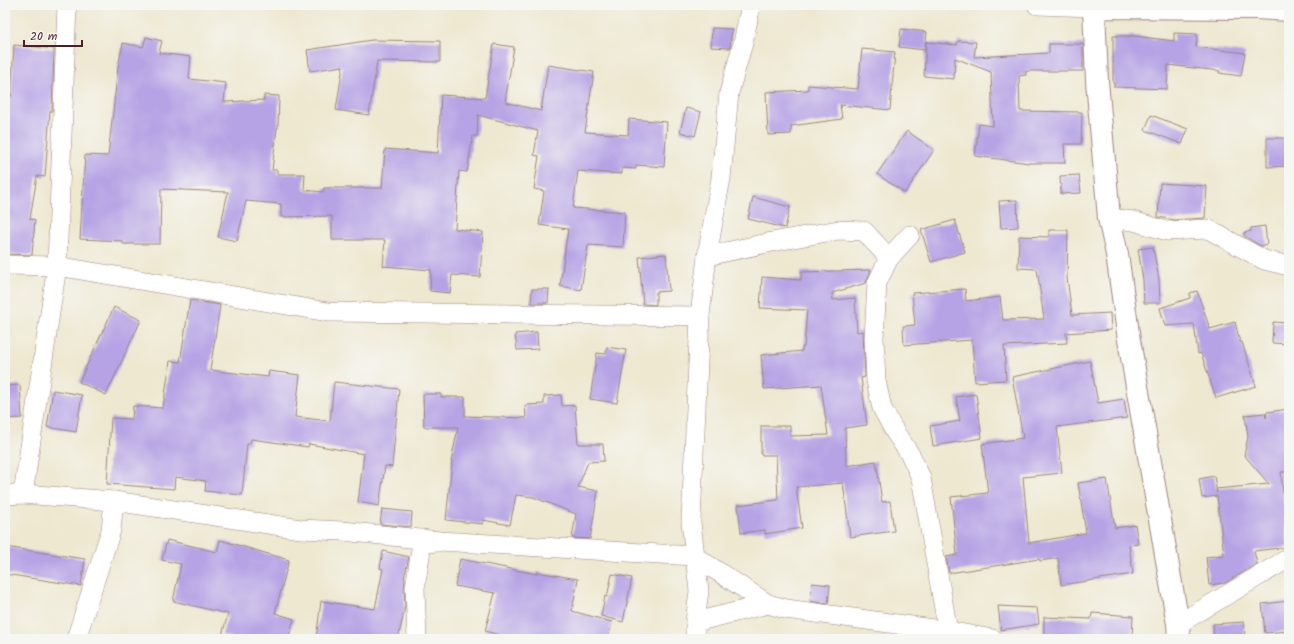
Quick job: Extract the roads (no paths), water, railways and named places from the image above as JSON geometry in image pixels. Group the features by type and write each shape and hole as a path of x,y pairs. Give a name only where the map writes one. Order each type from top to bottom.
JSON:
{"street":[{"path":"67,5 57,266 14,494 114,501 301,529 342,531 440,541 694,556 768,604 800,611 947,635 993,639"},
{"path":"751,5 743,44 729,93 721,178 707,256 700,316 691,522 699,591 695,630 768,604"},
{"path":"1036,5 1255,8 1289,10"},
{"path":"1093,6 1097,81 1109,218 1117,254 1129,340 1179,631 1289,558"},
{"path":"1109,218 1133,221 1167,231 1208,230 1264,260 1289,266"},
{"path":"707,256 838,230 864,231 889,258"},
{"path":"910,235 889,258 877,283 874,338 876,381 882,408 895,432 911,456 921,478 947,635"},
{"path":"5,265 57,266 328,312 700,316"},
{"path":"76,639 111,530 114,501"},
{"path":"417,639 415,588 422,543 440,541"}]}
